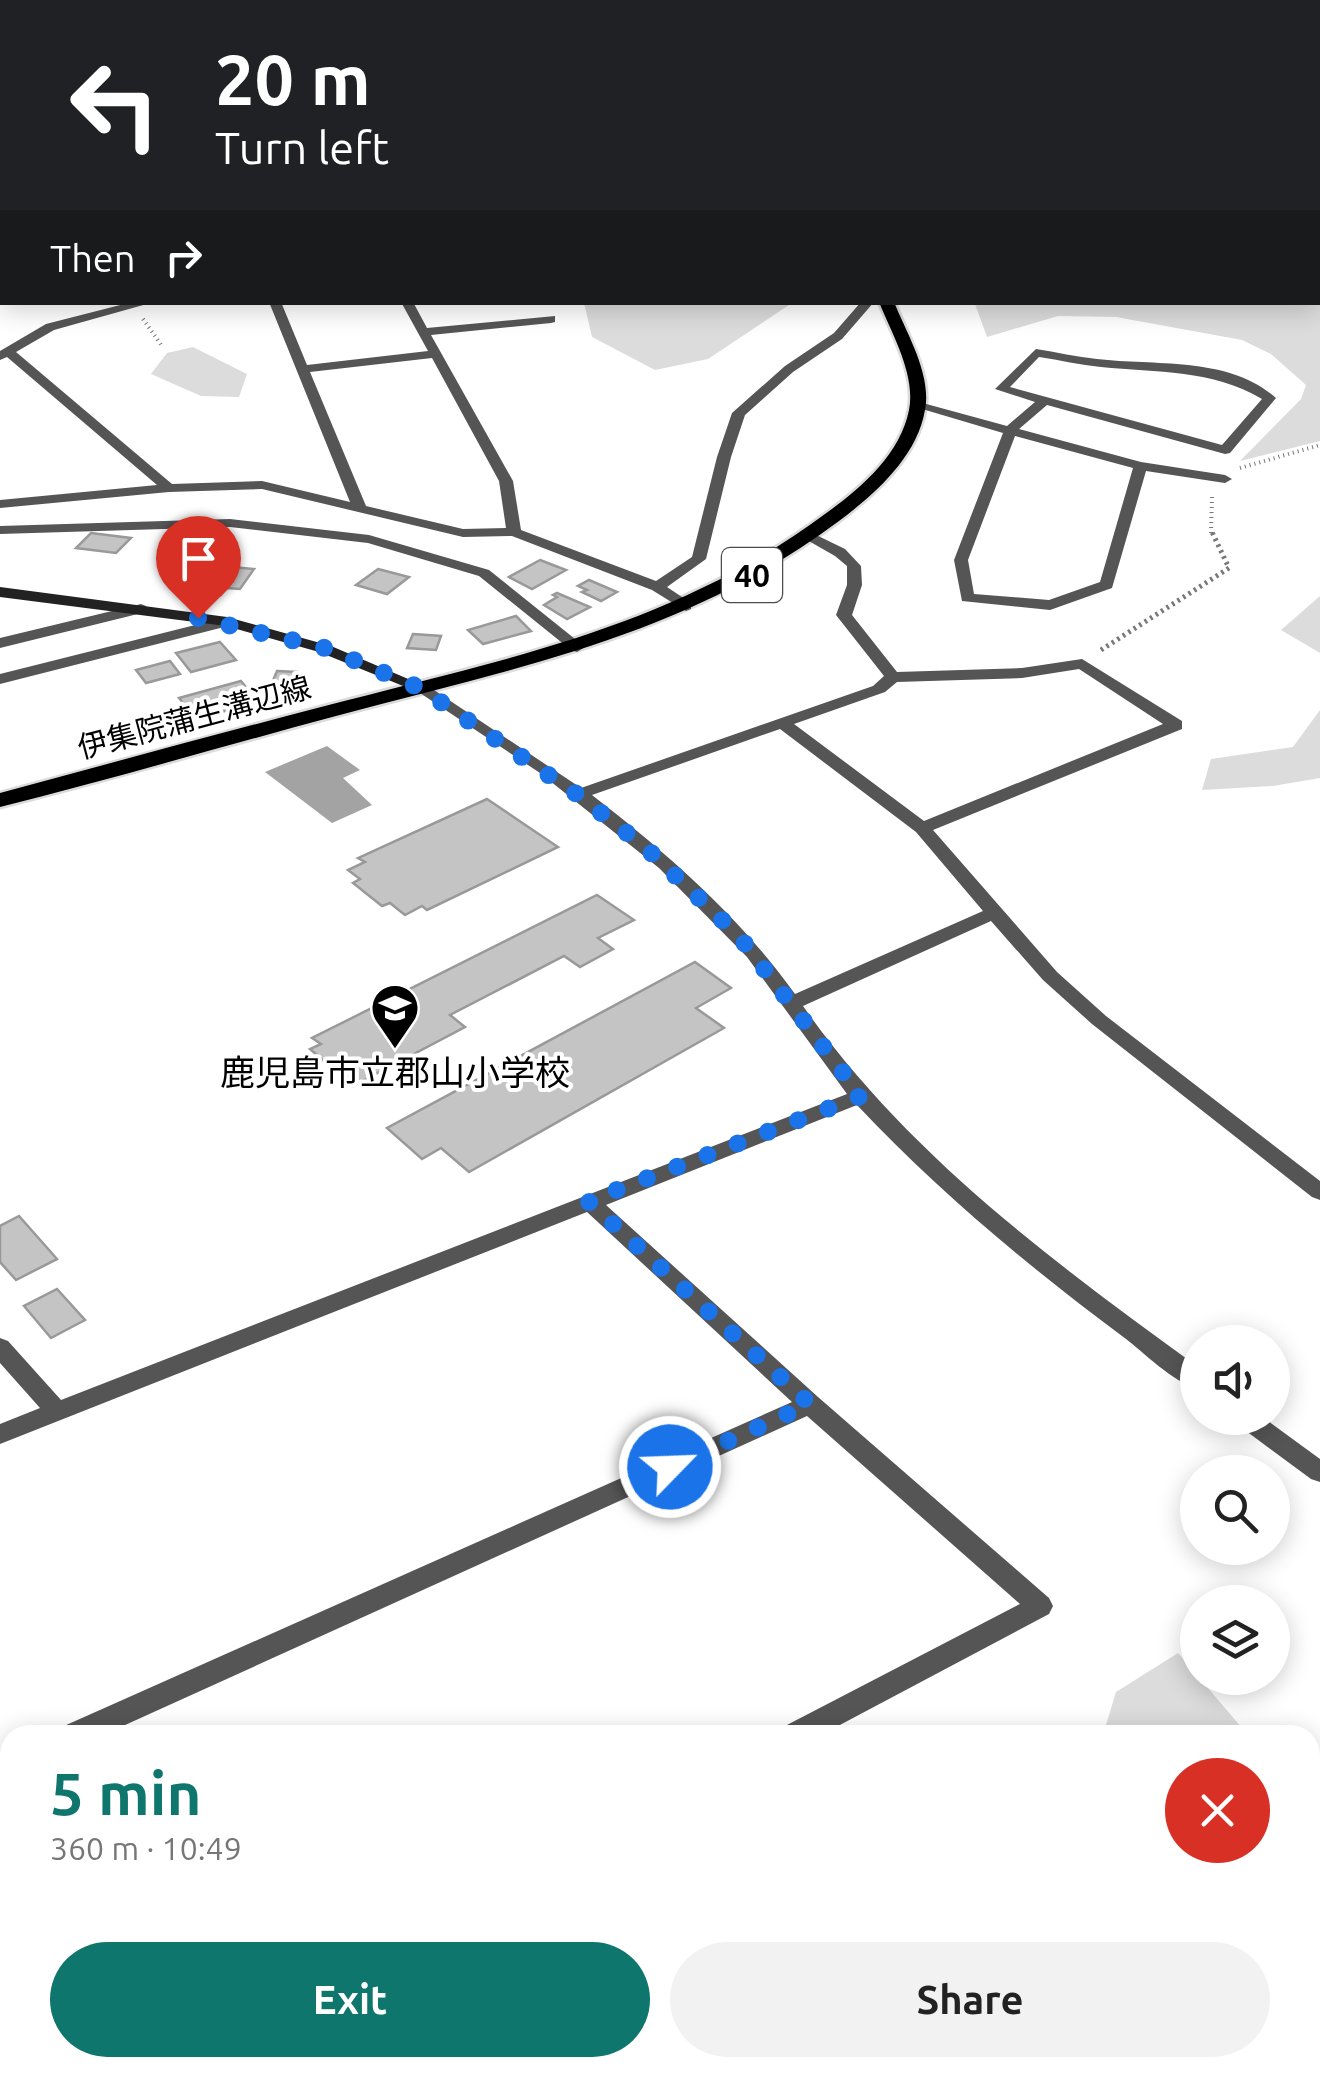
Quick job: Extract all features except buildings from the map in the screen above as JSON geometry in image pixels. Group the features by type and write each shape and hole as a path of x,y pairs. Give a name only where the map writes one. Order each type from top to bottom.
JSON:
{"main road":[{"path":"887,305 908,359 918,406"},
{"name":"伊集院蒲生溝辺線","path":"0,800 577,647 686,606 768,567 812,537 891,464 908,438 918,406"}],"street":[{"path":"137,305 50,328 4,354 169,488"},
{"path":"277,305 359,506"},
{"path":"410,305 506,481 514,532"},
{"path":"656,588 699,559 724,456 739,413 789,369 838,336 865,305"},
{"path":"424,332 551,319"},
{"path":"1036,353 1098,363 1196,369 1255,387 1270,398 1225,450 1043,402 1000,389 1036,353"},
{"path":"302,368 436,354"},
{"path":"1043,402 1011,429 960,560 967,598 1050,605 1108,585 1140,466"},
{"path":"918,406 1140,466 1225,479"},
{"path":"0,504 169,488 262,485 462,533 514,532 656,588 686,606"},
{"path":"0,530 230,523 369,539 484,574 577,647"},
{"path":"812,537 839,551 856,568 858,580 844,615 893,676"},
{"path":"0,592 227,622 325,648 420,688 578,795 699,895 739,936 861,1096 973,1209 1180,1366"},
{"path":"0,643 141,609"},
{"path":"0,679 227,622"},
{"path":"578,795 879,690 893,676 1022,673 1082,664 1176,726 922,828"},
{"path":"781,722 922,828 1050,976 1099,1020 1320,1192"},
{"path":"792,1003 994,913"},
{"path":"0,1434 861,1096"},
{"path":"588,1201 810,1404 1040,1606 815,1725"},
{"path":"0,1347 56,1411"},
{"path":"96,1725 810,1404"},
{"path":"1270,1435 1320,1472"}],"path":[{"path":"1082,664 1228,568 1211,535 1210,500 1228,472 1320,445"}],"shaded area":[{"path":"584,305 789,305 708,359 655,370 592,337"},
{"path":"975,305 1320,305 1320,441 1240,461 1301,399 1306,385 1271,354 1242,340 1116,317 1058,316 987,337"},
{"path":"193,347 247,374 239,397 201,396 151,374 167,353"},
{"path":"1320,596 1320,653 1281,630"},
{"path":"1320,710 1320,778 1273,786 1202,790 1211,759 1293,747"},
{"path":"327,746 360,770 343,778 372,805 332,823 265,772"},
{"path":"1178,1653 1180,1695 1214,1695 1239,1725 1106,1725 1116,1692"}],"place":[{"name":"鹿児島市立郡山小学校","path":"395,1050"}],"route":[{"path":"198,618 325,648 420,688 578,795 645,847 739,936 861,1096 588,1201 810,1404 670,1467"}]}
